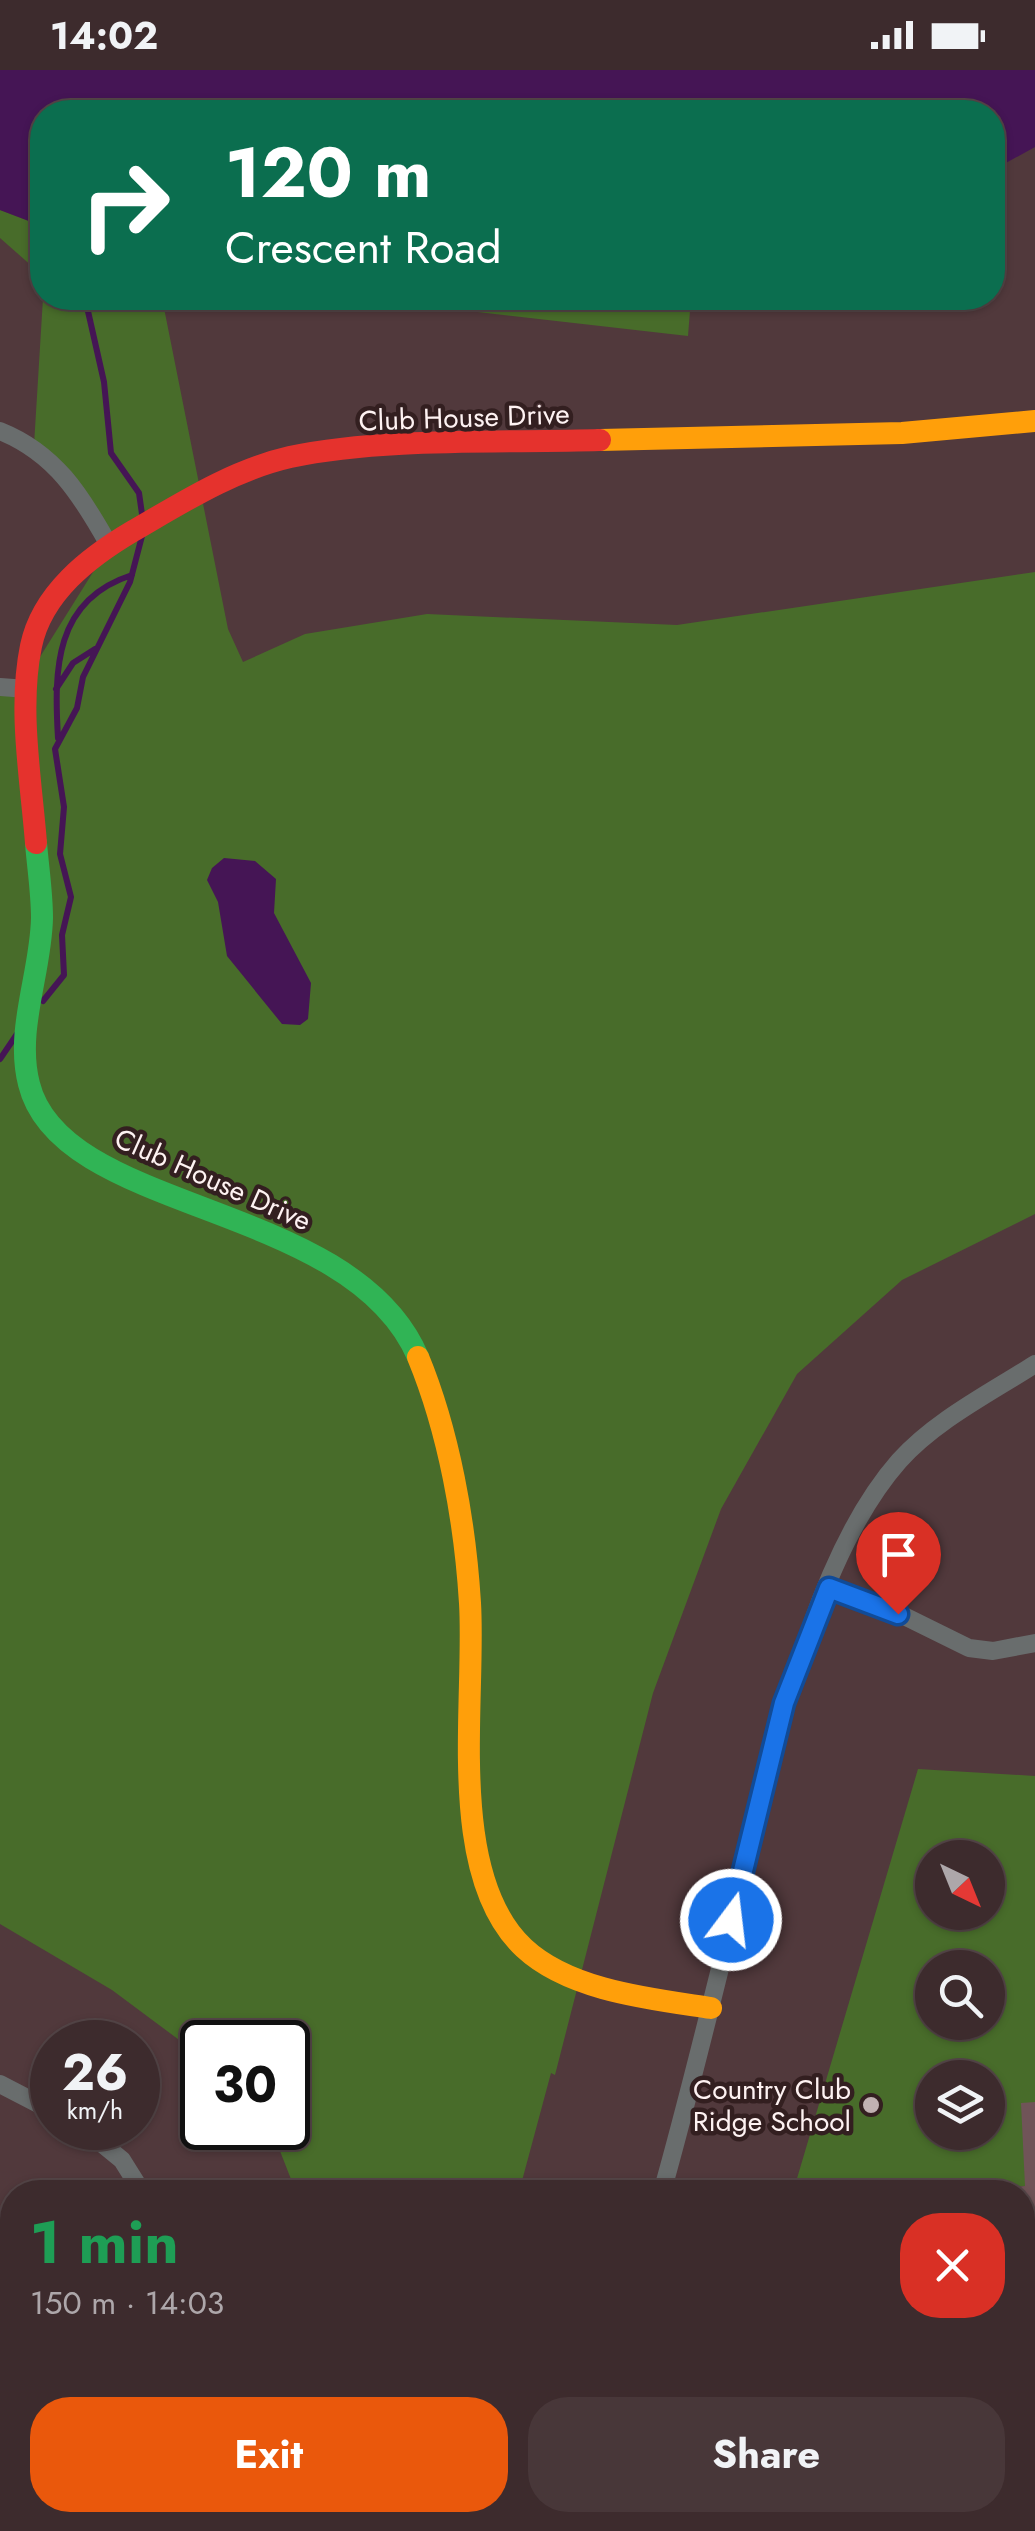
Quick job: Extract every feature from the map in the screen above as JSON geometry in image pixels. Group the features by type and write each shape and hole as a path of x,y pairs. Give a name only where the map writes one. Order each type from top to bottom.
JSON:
{"street":[{"name":"Club House Drive","path":"711,2008 624,1992 546,1962 525,1948 494,1909 480,1862 471,1781 470,1600 423,1368 411,1339 387,1307 336,1267 278,1237 94,1160 66,1141 42,1116 29,1086 24,1055 42,919 27,690 32,646 41,616 76,570 211,484 286,458 441,444 635,443 917,432 1035,421"},
{"path":"0,431 56,465 82,498 110,545"},
{"path":"0,687 27,690"},
{"path":"666,2180 689,2107 776,1733 829,1588 865,1509 902,1458 925,1436 1035,1364"},
{"path":"829,1588 970,1648 993,1650 1035,1644"},
{"path":"0,2084 30,2100"},
{"path":"110,2150 122,2160 134,2180"}],"green space":[{"path":"0,210 30,221 30,264 0,238"},
{"path":"42,310 164,310 228,629 243,662 305,634 427,614 677,625 1035,572 1035,1214 902,1280 797,1374 721,1509 653,1693 555,2075 551,2073 522,2180 291,2180 279,2150 310,2150 310,2020 180,2020 180,2041 160,2026 160,2020 152,2020 112,1990 0,1924 0,687 28,676 110,545 34,445"},
{"path":"461,310 690,310 688,336"},
{"name":"Country Club Ridge School","path":"918,1769 1035,1776 1035,2180 797,2180"}],"shaded area":[{"path":"0,70 1035,70 1035,147 1005,163 1005,100 30,100 30,221 0,210"},
{"path":"224,858 255,861 276,879 274,913 311,983 308,1019 300,1025 282,1024 227,956 218,902 207,880 212,868"}],"building":[{"path":"1035,2102 1035,2180 1025,2180 1021,2103"}],"waterway":[{"path":"88,310 104,382 111,453 139,493 142,514"},
{"path":"43,1001 64,975 62,935 71,897 60,854 64,807 55,749 77,708 83,677 130,582 142,536"},
{"path":"58,738 59,663 73,620 87,601 106,586 132,575"},
{"path":"56,689 73,663 95,649"},
{"path":"0,1059 17,1034"}],"traffic: fast":[{"path":"36,843 41,939 27,1022 25,1064 29,1084 52,1127 94,1160 148,1187 274,1236 333,1267 383,1306 418,1357"}],"traffic: slow":[{"path":"600,440 902,433 1035,421"},
{"path":"418,1357 447,1446 464,1541 470,1603 469,1736 474,1832 483,1877 499,1916 524,1948 564,1974 613,1991 711,2008"}],"traffic: jam":[{"path":"36,843 26,719 31,646 45,609 70,578 100,552 209,488 290,457 364,446 600,440"}],"place":[{"name":"Country Club Ridge School","path":"871,2105"}],"route":[{"path":"731,1920 784,1703 829,1588 898,1614"}]}
